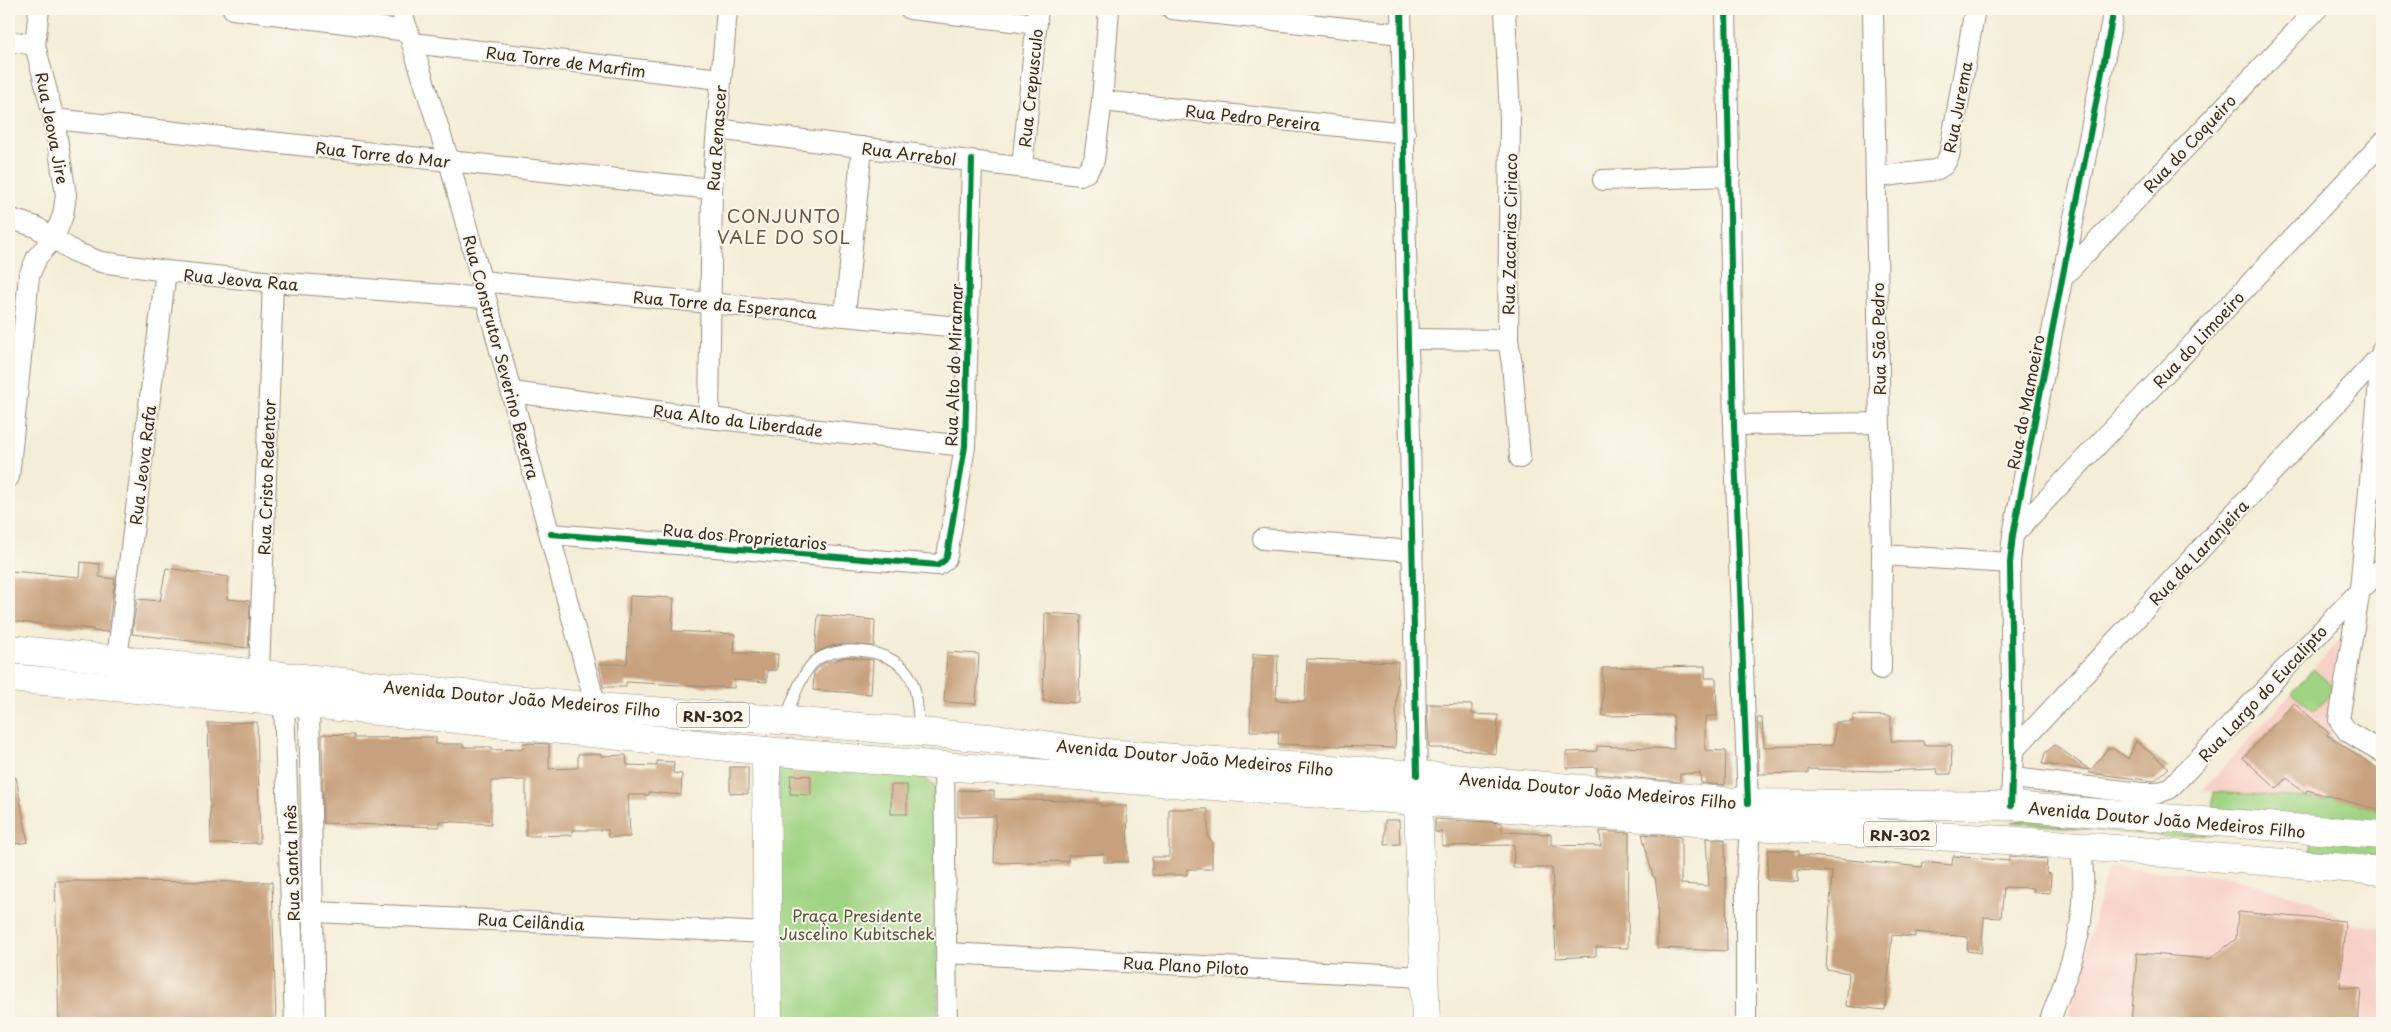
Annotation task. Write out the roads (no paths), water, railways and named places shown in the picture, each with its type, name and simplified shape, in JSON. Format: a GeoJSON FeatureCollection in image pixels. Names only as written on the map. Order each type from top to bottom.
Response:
{"type":"FeatureCollection","features":[{"type":"Feature","properties":{"kind":"main road","name":"Avenida Doutor João Medeiros Filho"},"geometry":{"type":"LineString","coordinates":[[9,649],[259,672],[596,707],[1012,740],[1092,752],[1417,788],[1749,815],[1925,836],[2174,853],[2382,871]]}},
{"type":"Feature","properties":{"kind":"main road","name":"Avenida Doutor João Medeiros Filho"},"geometry":{"type":"LineString","coordinates":[[9,678],[296,703],[766,751],[944,766],[1417,788]]}},
{"type":"Feature","properties":{"kind":"main road"},"geometry":{"type":"LineString","coordinates":[[768,1023],[766,751],[771,739],[777,734],[836,736],[880,730]]}},
{"type":"Feature","properties":{"kind":"main road"},"geometry":{"type":"LineString","coordinates":[[944,766],[950,762],[962,759],[1006,760],[1011,753],[1012,740]]}},
{"type":"Feature","properties":{"kind":"main road"},"geometry":{"type":"LineString","coordinates":[[1417,788],[1426,1023]]}},
{"type":"Feature","properties":{"kind":"main road","name":"Avenida Doutor João Medeiros Filho"},"geometry":{"type":"LineString","coordinates":[[1749,815],[2011,806],[2382,835]]}},
{"type":"Feature","properties":{"kind":"main road"},"geometry":{"type":"LineString","coordinates":[[1925,836],[1924,829],[1931,817],[2019,816],[2055,808]]}},
{"type":"Feature","properties":{"kind":"main road"},"geometry":{"type":"LineString","coordinates":[[2174,853],[2208,842],[2282,847],[2295,843],[2300,830]]}},
{"type":"Feature","properties":{"kind":"street","name":"Rua Jeova Jire"},"geometry":{"type":"LineString","coordinates":[[9,477],[29,276],[37,257],[54,238],[63,214],[66,195],[54,119],[35,45],[38,9]]}},
{"type":"Feature","properties":{"kind":"street","name":"Rua Torre de Marfim"},"geometry":{"type":"LineString","coordinates":[[233,9],[410,37],[720,80]]}},
{"type":"Feature","properties":{"kind":"street","name":"Rua Construtor Severino Bezerra"},"geometry":{"type":"LineString","coordinates":[[401,9],[448,161],[551,534],[596,707]]}},
{"type":"Feature","properties":{"kind":"street","name":"Rua Renascer"},"geometry":{"type":"LineString","coordinates":[[709,418],[709,303],[712,189],[726,9]]}},
{"type":"Feature","properties":{"kind":"street"},"geometry":{"type":"LineString","coordinates":[[910,9],[1037,17]]}},
{"type":"Feature","properties":{"kind":"street"},"geometry":{"type":"LineString","coordinates":[[1102,101],[1109,9]]}},
{"type":"Feature","properties":{"kind":"street"},"geometry":{"type":"LineString","coordinates":[[1172,9],[1401,34]]}},
{"type":"Feature","properties":{"kind":"street"},"geometry":{"type":"LineString","coordinates":[[1401,9],[1417,788]]}},
{"type":"Feature","properties":{"kind":"street","name":"Rua Zacarias Ciriaco"},"geometry":{"type":"LineString","coordinates":[[1505,9],[1510,120],[1508,340],[1512,364],[1520,458]]}},
{"type":"Feature","properties":{"kind":"street"},"geometry":{"type":"LineString","coordinates":[[1726,9],[1734,425],[1749,815],[1746,886],[1746,1023]]}},
{"type":"Feature","properties":{"kind":"street","name":"Rua São Pedro"},"geometry":{"type":"LineString","coordinates":[[1873,9],[1882,555],[1881,668]]}},
{"type":"Feature","properties":{"kind":"street","name":"Rua Jurema"},"geometry":{"type":"LineString","coordinates":[[1876,177],[1936,170],[1944,165],[1949,156],[1975,9]]}},
{"type":"Feature","properties":{"kind":"street","name":"Rua do Coqueiro"},"geometry":{"type":"LineString","coordinates":[[2062,278],[2317,9]]}},
{"type":"Feature","properties":{"kind":"street","name":"Rua do Mamoeiro"},"geometry":{"type":"LineString","coordinates":[[2011,806],[2014,751],[2010,563],[2062,278],[2115,11]]}},
{"type":"Feature","properties":{"kind":"street","name":"Rua Crepusculo"},"geometry":{"type":"LineString","coordinates":[[1022,167],[1037,17]]}},
{"type":"Feature","properties":{"kind":"street"},"geometry":{"type":"LineString","coordinates":[[9,41],[35,45]]}},
{"type":"Feature","properties":{"kind":"street","name":"Rua Pedro Pereira"},"geometry":{"type":"LineString","coordinates":[[1102,101],[1405,133]]}},
{"type":"Feature","properties":{"kind":"street","name":"Rua Arrebol"},"geometry":{"type":"LineString","coordinates":[[717,129],[1080,175],[1087,172],[1094,160],[1102,101]]}},
{"type":"Feature","properties":{"kind":"street","name":"Rua Torre do Mar"},"geometry":{"type":"LineString","coordinates":[[54,119],[712,189]]}},
{"type":"Feature","properties":{"kind":"street","name":"Rua do Limoeiro"},"geometry":{"type":"LineString","coordinates":[[2014,535],[2382,143]]}},
{"type":"Feature","properties":{"kind":"street"},"geometry":{"type":"LineString","coordinates":[[844,315],[862,147]]}},
{"type":"Feature","properties":{"kind":"street","name":"Rua Alto do Miramar"},"geometry":{"type":"LineString","coordinates":[[938,565],[945,560],[946,556],[965,446],[972,160]]}},
{"type":"Feature","properties":{"kind":"street"},"geometry":{"type":"LineString","coordinates":[[1602,180],[1730,176]]}},
{"type":"Feature","properties":{"kind":"street","name":"Rua Jeova Raa"},"geometry":{"type":"LineString","coordinates":[[9,218],[36,227],[75,252],[101,262],[166,272],[273,282],[483,289]]}},
{"type":"Feature","properties":{"kind":"street","name":"Rua Jeova Rafa"},"geometry":{"type":"LineString","coordinates":[[118,659],[166,272]]}},
{"type":"Feature","properties":{"kind":"street","name":"Rua Cristo Redentor"},"geometry":{"type":"LineString","coordinates":[[259,672],[273,282]]}},
{"type":"Feature","properties":{"kind":"street","name":"Rua Torre da Esperanca"},"geometry":{"type":"LineString","coordinates":[[483,289],[709,303],[969,328]]}},
{"type":"Feature","properties":{"kind":"street"},"geometry":{"type":"LineString","coordinates":[[1408,339],[1508,340]]}},
{"type":"Feature","properties":{"kind":"street"},"geometry":{"type":"LineString","coordinates":[[2374,581],[2382,352]]}},
{"type":"Feature","properties":{"kind":"street","name":"Rua da Laranjeira"},"geometry":{"type":"LineString","coordinates":[[2014,751],[2382,352]]}},
{"type":"Feature","properties":{"kind":"street","name":"Rua Alto da Liberdade"},"geometry":{"type":"LineString","coordinates":[[512,392],[709,418],[965,446]]}},
{"type":"Feature","properties":{"kind":"street"},"geometry":{"type":"LineString","coordinates":[[1734,425],[1879,423]]}},
{"type":"Feature","properties":{"kind":"street","name":"Rua dos Proprietarios"},"geometry":{"type":"LineString","coordinates":[[551,534],[938,565]]}},
{"type":"Feature","properties":{"kind":"street"},"geometry":{"type":"LineString","coordinates":[[1264,539],[1412,551]]}},
{"type":"Feature","properties":{"kind":"street"},"geometry":{"type":"LineString","coordinates":[[1882,555],[2010,563]]}},
{"type":"Feature","properties":{"kind":"street","name":"Rua Largo do Eucalipto"},"geometry":{"type":"LineString","coordinates":[[2374,581],[2338,720],[2348,732],[2382,752]]}},
{"type":"Feature","properties":{"kind":"street","name":"Rua Largo do Eucalipto"},"geometry":{"type":"LineString","coordinates":[[2013,778],[2142,793],[2157,793],[2169,789],[2374,581]]}},
{"type":"Feature","properties":{"kind":"street","name":"Rua Santa Inês"},"geometry":{"type":"LineString","coordinates":[[296,703],[303,910],[315,1023]]}},
{"type":"Feature","properties":{"kind":"street"},"geometry":{"type":"LineString","coordinates":[[944,766],[947,1023]]}},
{"type":"Feature","properties":{"kind":"street"},"geometry":{"type":"LineString","coordinates":[[2048,1023],[2072,957],[2083,910],[2081,847]]}},
{"type":"Feature","properties":{"kind":"street","name":"Rua Santa Inês"},"geometry":{"type":"LineString","coordinates":[[295,1023],[303,910]]}},
{"type":"Feature","properties":{"kind":"street","name":"Rua Ceilândia"},"geometry":{"type":"LineString","coordinates":[[303,910],[768,933]]}},
{"type":"Feature","properties":{"kind":"street","name":"Rua Plano Piloto"},"geometry":{"type":"LineString","coordinates":[[947,952],[1424,977]]}},
{"type":"Feature","properties":{"kind":"lane"},"geometry":{"type":"LineString","coordinates":[[784,721],[804,675],[813,663],[827,654],[841,650],[877,654],[894,660],[906,671],[914,685],[920,733]]}},
{"type":"Feature","properties":{"kind":"district","name":"CONJUNTO VALE DO SOL"},"geometry":{"type":"Point","coordinates":[784,225]}},
{"type":"Feature","properties":{"kind":"park label","name":"Praça Presidente Juscelino Kubitschek"},"geometry":{"type":"Point","coordinates":[857,924]}}]}
